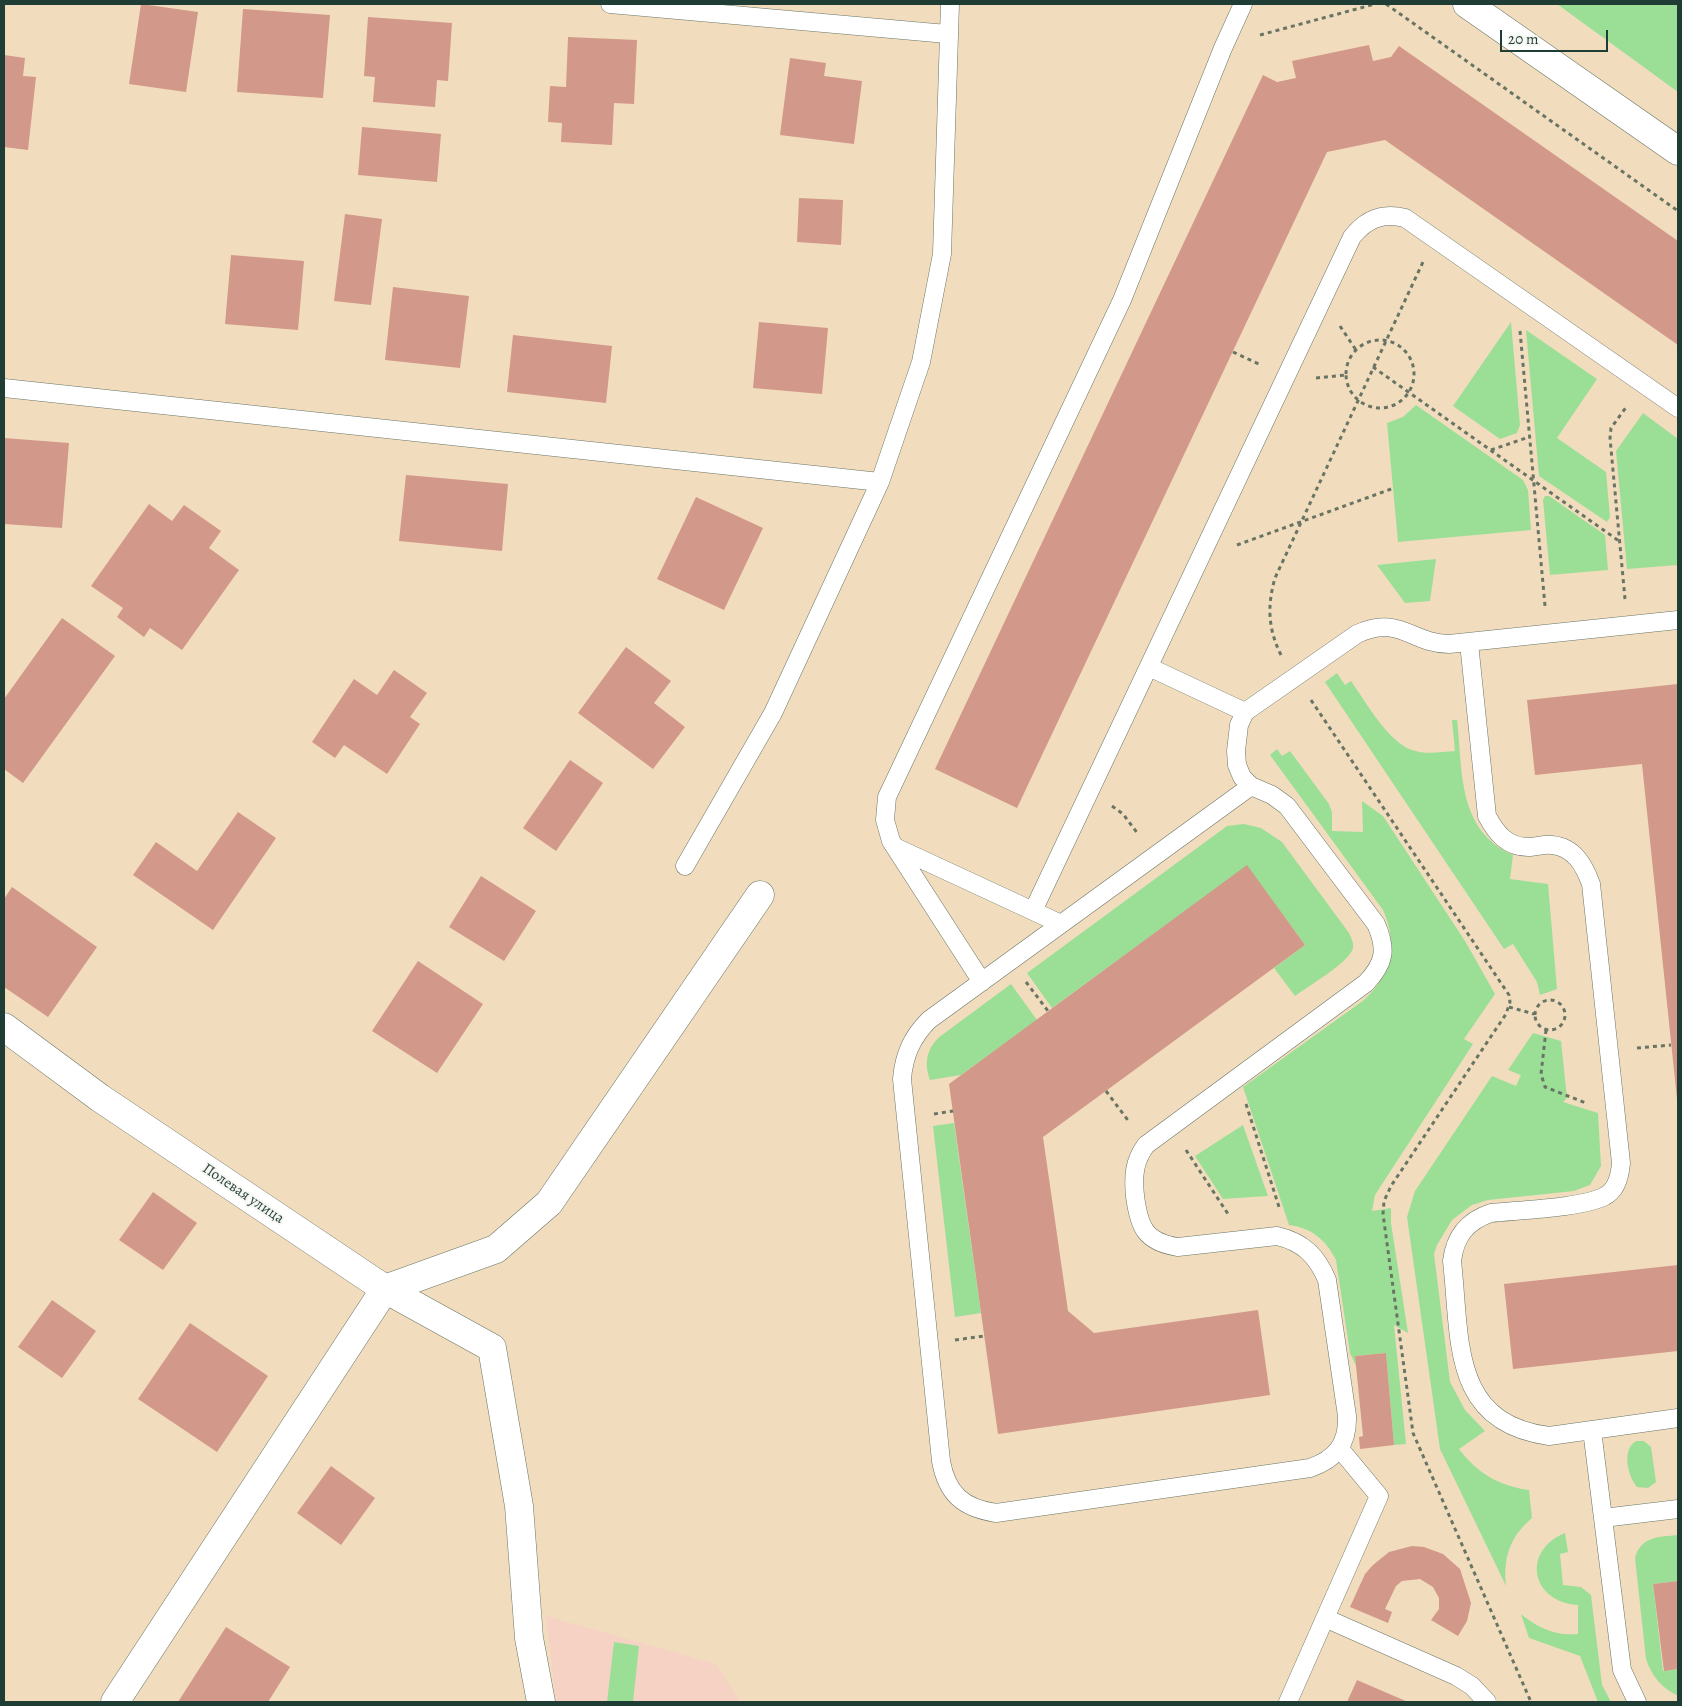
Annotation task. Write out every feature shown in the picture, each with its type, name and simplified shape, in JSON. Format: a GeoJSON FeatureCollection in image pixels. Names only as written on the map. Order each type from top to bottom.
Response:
{"type":"FeatureCollection","features":[{"type":"Feature","properties":{"kind":"street"},"geometry":{"type":"LineString","coordinates":[[1467,4],[1678,151]]}},
{"type":"Feature","properties":{"kind":"street"},"geometry":{"type":"LineString","coordinates":[[115,1702],[385,1289],[496,1249],[549,1203],[760,895]]}},
{"type":"Feature","properties":{"kind":"street","name":"Полевая улица"},"geometry":{"type":"LineString","coordinates":[[4,1027],[100,1098],[385,1289],[492,1348],[519,1506],[529,1638],[541,1702]]}},
{"type":"Feature","properties":{"kind":"lane"},"geometry":{"type":"LineString","coordinates":[[610,4],[947,34]]}},
{"type":"Feature","properties":{"kind":"lane"},"geometry":{"type":"LineString","coordinates":[[685,866],[773,713],[880,482],[921,362],[942,254],[947,34],[950,4]]}},
{"type":"Feature","properties":{"kind":"lane"},"geometry":{"type":"LineString","coordinates":[[982,982],[895,847],[888,833],[885,820],[887,797],[1122,300],[1223,48],[1243,4]]}},
{"type":"Feature","properties":{"kind":"lane"},"geometry":{"type":"LineString","coordinates":[[1033,911],[1352,237],[1359,228],[1377,217],[1395,216],[1405,218],[1678,408]]}},
{"type":"Feature","properties":{"kind":"lane"},"geometry":{"type":"LineString","coordinates":[[4,388],[880,482]]}},
{"type":"Feature","properties":{"kind":"lane"},"geometry":{"type":"LineString","coordinates":[[1251,786],[982,982],[920,1030],[907,1051],[903,1072],[941,1461],[949,1487],[969,1506],[980,1510],[996,1512],[1310,1468],[1323,1464],[1340,1449],[1345,1439],[1347,1416],[1327,1280],[1321,1265],[1311,1253],[1289,1239],[1277,1236],[1178,1247],[1158,1242],[1143,1228],[1138,1220],[1133,1179],[1134,1167],[1146,1145],[1366,983],[1376,972],[1384,950],[1383,939],[1376,924],[1287,806],[1272,795],[1251,786],[1242,777],[1237,765],[1236,751],[1239,725],[1245,712],[1356,634],[1375,626],[1395,628],[1439,644],[1678,620]]}},
{"type":"Feature","properties":{"kind":"lane"},"geometry":{"type":"LineString","coordinates":[[1469,642],[1487,816],[1494,830],[1504,840],[1515,845],[1528,847],[1552,844],[1567,850],[1577,857],[1585,868],[1591,884],[1621,1163],[1620,1175],[1615,1186],[1606,1196],[1588,1202],[1491,1213],[1476,1218],[1459,1236],[1454,1248],[1452,1261],[1463,1359],[1470,1385],[1482,1404],[1496,1418],[1528,1433],[1549,1436],[1678,1418]]}},
{"type":"Feature","properties":{"kind":"lane"},"geometry":{"type":"LineString","coordinates":[[1148,667],[1245,712]]}},
{"type":"Feature","properties":{"kind":"lane"},"geometry":{"type":"LineString","coordinates":[[895,847],[1062,924]]}},
{"type":"Feature","properties":{"kind":"lane"},"geometry":{"type":"LineString","coordinates":[[1592,1430],[1592,1494],[1603,1518],[1622,1670],[1628,1689],[1637,1702]]}},
{"type":"Feature","properties":{"kind":"lane"},"geometry":{"type":"LineString","coordinates":[[1288,1702],[1379,1496],[1340,1449]]}},
{"type":"Feature","properties":{"kind":"lane"},"geometry":{"type":"LineString","coordinates":[[1603,1518],[1678,1508]]}},
{"type":"Feature","properties":{"kind":"lane"},"geometry":{"type":"LineString","coordinates":[[1326,1618],[1456,1676],[1472,1686],[1487,1702]]}},
{"type":"Feature","properties":{"kind":"path"},"geometry":{"type":"LineString","coordinates":[[1256,36],[1375,4]]}},
{"type":"Feature","properties":{"kind":"path"},"geometry":{"type":"LineString","coordinates":[[1386,4],[1678,211]]}},
{"type":"Feature","properties":{"kind":"path"},"geometry":{"type":"LineString","coordinates":[[1517,296],[1547,634]]}},
{"type":"Feature","properties":{"kind":"path"},"geometry":{"type":"LineString","coordinates":[[1375,340],[1386,341],[1396,345],[1405,351],[1411,361],[1413,382],[1408,392],[1401,401],[1391,407],[1379,408],[1358,401],[1347,385],[1346,375],[1351,355],[1365,343],[1375,340]]}},
{"type":"Feature","properties":{"kind":"path"},"geometry":{"type":"LineString","coordinates":[[1374,367],[1619,541]]}},
{"type":"Feature","properties":{"kind":"path"},"geometry":{"type":"LineString","coordinates":[[1627,625],[1610,433],[1614,423],[1643,384]]}},
{"type":"Feature","properties":{"kind":"path"},"geometry":{"type":"LineString","coordinates":[[1491,450],[1529,437]]}},
{"type":"Feature","properties":{"kind":"path"},"geometry":{"type":"LineString","coordinates":[[1200,558],[1394,488]]}},
{"type":"Feature","properties":{"kind":"path"},"geometry":{"type":"LineString","coordinates":[[1088,794],[1123,814],[1154,857]]}},
{"type":"Feature","properties":{"kind":"path"},"geometry":{"type":"LineString","coordinates":[[1547,999],[1560,1003],[1564,1008],[1564,1022],[1559,1027],[1546,1030],[1539,1027],[1534,1014],[1540,1002],[1547,999]]}},
{"type":"Feature","properties":{"kind":"path"},"geometry":{"type":"LineString","coordinates":[[1040,1000],[1048,1011]]}},
{"type":"Feature","properties":{"kind":"path"},"geometry":{"type":"LineString","coordinates":[[1509,1007],[1534,1014]]}},
{"type":"Feature","properties":{"kind":"path"},"geometry":{"type":"LineString","coordinates":[[1546,1030],[1541,1074],[1545,1087],[1615,1112]]}},
{"type":"Feature","properties":{"kind":"path"},"geometry":{"type":"LineString","coordinates":[[1662,1045],[1671,1045]]}},
{"type":"Feature","properties":{"kind":"path"},"geometry":{"type":"LineString","coordinates":[[1238,1077],[1289,1239]]}},
{"type":"Feature","properties":{"kind":"path"},"geometry":{"type":"LineString","coordinates":[[1106,1091],[1116,1104]]}},
{"type":"Feature","properties":{"kind":"path"},"geometry":{"type":"LineString","coordinates":[[1170,1127],[1245,1239]]}},
{"type":"Feature","properties":{"kind":"shaded area"},"geometry":{"type":"Polygon","coordinates":[[[546,1616],[716,1664],[741,1702],[556,1702],[546,1616]]]}},
{"type":"Feature","properties":{"kind":"green space"},"geometry":{"type":"Polygon","coordinates":[[[1557,4],[1678,4],[1678,92],[1557,4]]]}},
{"type":"Feature","properties":{"kind":"green space"},"geometry":{"type":"Polygon","coordinates":[[[1511,322],[1520,425],[1517,433],[1500,439],[1453,406],[1511,322]]]}},
{"type":"Feature","properties":{"kind":"green space"},"geometry":{"type":"Polygon","coordinates":[[[1526,330],[1597,379],[1557,438],[1606,472],[1610,517],[1607,522],[1539,476],[1526,330]]]}},
{"type":"Feature","properties":{"kind":"green space"},"geometry":{"type":"Polygon","coordinates":[[[1416,405],[1523,480],[1528,490],[1531,530],[1398,542],[1387,423],[1403,417],[1416,405]]]}},
{"type":"Feature","properties":{"kind":"green space"},"geometry":{"type":"Polygon","coordinates":[[[1643,413],[1678,439],[1678,565],[1627,569],[1616,451],[1643,413]]]}},
{"type":"Feature","properties":{"kind":"green space"},"geometry":{"type":"Polygon","coordinates":[[[1545,496],[1549,496],[1605,535],[1608,570],[1550,575],[1543,500],[1545,496]]]}},
{"type":"Feature","properties":{"kind":"green space"},"geometry":{"type":"Polygon","coordinates":[[[1436,559],[1430,601],[1405,603],[1377,565],[1436,559]]]}},
{"type":"Feature","properties":{"kind":"green space"},"geometry":{"type":"Polygon","coordinates":[[[1337,673],[1345,685],[1351,681],[1378,720],[1394,739],[1403,746],[1417,752],[1455,751],[1452,720],[1457,720],[1466,798],[1472,815],[1481,831],[1495,844],[1513,855],[1510,879],[1548,884],[1557,989],[1540,995],[1537,982],[1513,944],[1504,949],[1325,682],[1337,673]]]}},
{"type":"Feature","properties":{"kind":"green space"},"geometry":{"type":"Polygon","coordinates":[[[1277,749],[1282,756],[1290,751],[1329,804],[1332,812],[1332,831],[1363,832],[1362,801],[1383,816],[1465,941],[1495,994],[1464,1039],[1473,1044],[1375,1195],[1372,1211],[1391,1208],[1391,1223],[1408,1333],[1394,1325],[1406,1444],[1394,1445],[1386,1353],[1355,1356],[1356,1366],[1350,1353],[1336,1260],[1328,1247],[1317,1236],[1305,1229],[1289,1225],[1243,1087],[1364,1000],[1381,980],[1390,958],[1390,935],[1383,910],[1270,755],[1277,749]]]}},
{"type":"Feature","properties":{"kind":"green space"},"geometry":{"type":"Polygon","coordinates":[[[1244,824],[1261,828],[1282,842],[1349,933],[1353,942],[1353,948],[1344,960],[1295,996],[1274,968],[1305,945],[1247,866],[1052,1008],[1027,973],[1227,826],[1244,824]]]}},
{"type":"Feature","properties":{"kind":"green space"},"geometry":{"type":"Polygon","coordinates":[[[1011,984],[1037,1020],[961,1075],[930,1080],[927,1058],[938,1038],[1011,984]]]}},
{"type":"Feature","properties":{"kind":"green space"},"geometry":{"type":"Polygon","coordinates":[[[1533,1033],[1561,1041],[1567,1098],[1563,1102],[1598,1113],[1601,1166],[1590,1185],[1574,1191],[1488,1200],[1472,1205],[1452,1220],[1437,1245],[1434,1254],[1450,1382],[1465,1410],[1485,1431],[1459,1449],[1473,1465],[1498,1482],[1529,1490],[1532,1518],[1513,1540],[1507,1557],[1506,1586],[1440,1449],[1407,1217],[1415,1191],[1492,1076],[1516,1086],[1521,1075],[1508,1070],[1533,1033]]]}},
{"type":"Feature","properties":{"kind":"green space"},"geometry":{"type":"Polygon","coordinates":[[[954,1123],[981,1313],[955,1317],[933,1126],[954,1123]]]}},
{"type":"Feature","properties":{"kind":"green space"},"geometry":{"type":"Polygon","coordinates":[[[1243,1125],[1268,1196],[1223,1199],[1195,1156],[1243,1125]]]}},
{"type":"Feature","properties":{"kind":"green space"},"geometry":{"type":"Polygon","coordinates":[[[1636,1441],[1644,1441],[1651,1447],[1656,1482],[1648,1488],[1637,1487],[1629,1470],[1627,1457],[1631,1445],[1636,1441]]]}},
{"type":"Feature","properties":{"kind":"green space"},"geometry":{"type":"Polygon","coordinates":[[[1565,1533],[1568,1552],[1560,1554],[1563,1585],[1581,1587],[1591,1595],[1602,1685],[1611,1702],[1598,1702],[1580,1656],[1529,1638],[1521,1614],[1547,1630],[1562,1634],[1578,1634],[1578,1605],[1562,1602],[1550,1595],[1542,1586],[1537,1575],[1537,1563],[1542,1551],[1551,1541],[1565,1533]]]}},
{"type":"Feature","properties":{"kind":"green space"},"geometry":{"type":"Polygon","coordinates":[[[1678,1535],[1678,1581],[1653,1584],[1663,1671],[1678,1669],[1678,1696],[1658,1681],[1646,1659],[1635,1558],[1642,1545],[1646,1542],[1658,1537],[1678,1535]]]}},
{"type":"Feature","properties":{"kind":"green space"},"geometry":{"type":"Polygon","coordinates":[[[614,1642],[639,1646],[633,1702],[607,1702],[614,1642]]]}},
{"type":"Feature","properties":{"kind":"building"},"geometry":{"type":"Polygon","coordinates":[[[141,4],[198,12],[186,92],[129,84],[141,4]]]}},
{"type":"Feature","properties":{"kind":"building"},"geometry":{"type":"Polygon","coordinates":[[[243,9],[330,15],[323,98],[237,92],[243,9]]]}},
{"type":"Feature","properties":{"kind":"building"},"geometry":{"type":"Polygon","coordinates":[[[368,17],[452,23],[448,81],[437,80],[435,107],[373,102],[375,77],[364,76],[368,17]]]}},
{"type":"Feature","properties":{"kind":"building"},"geometry":{"type":"Polygon","coordinates":[[[568,37],[637,40],[634,104],[614,103],[612,145],[561,142],[562,123],[548,122],[550,86],[566,87],[568,37]]]}},
{"type":"Feature","properties":{"kind":"building"},"geometry":{"type":"Polygon","coordinates":[[[1369,45],[1373,61],[1391,57],[1399,46],[1678,241],[1678,345],[1385,140],[1327,152],[1017,808],[935,769],[1263,75],[1277,82],[1296,78],[1292,61],[1369,45]]]}},
{"type":"Feature","properties":{"kind":"building"},"geometry":{"type":"Polygon","coordinates":[[[4,55],[25,58],[23,76],[36,77],[28,150],[4,147],[4,55]]]}},
{"type":"Feature","properties":{"kind":"building"},"geometry":{"type":"Polygon","coordinates":[[[790,58],[826,63],[824,76],[862,81],[854,144],[780,135],[790,58]]]}},
{"type":"Feature","properties":{"kind":"building"},"geometry":{"type":"Polygon","coordinates":[[[362,127],[441,134],[437,182],[358,175],[362,127]]]}},
{"type":"Feature","properties":{"kind":"building"},"geometry":{"type":"Polygon","coordinates":[[[799,198],[843,200],[841,245],[797,242],[799,198]]]}},
{"type":"Feature","properties":{"kind":"building"},"geometry":{"type":"Polygon","coordinates":[[[345,214],[382,219],[371,305],[334,301],[345,214]]]}},
{"type":"Feature","properties":{"kind":"building"},"geometry":{"type":"Polygon","coordinates":[[[231,255],[304,261],[298,330],[225,324],[231,255]]]}},
{"type":"Feature","properties":{"kind":"building"},"geometry":{"type":"Polygon","coordinates":[[[393,287],[469,296],[460,368],[385,360],[393,287]]]}},
{"type":"Feature","properties":{"kind":"building"},"geometry":{"type":"Polygon","coordinates":[[[759,322],[828,328],[822,394],[753,388],[759,322]]]}},
{"type":"Feature","properties":{"kind":"building"},"geometry":{"type":"Polygon","coordinates":[[[513,335],[612,346],[606,403],[507,392],[513,335]]]}},
{"type":"Feature","properties":{"kind":"building"},"geometry":{"type":"Polygon","coordinates":[[[4,438],[69,443],[62,528],[4,524],[4,438]]]}},
{"type":"Feature","properties":{"kind":"building"},"geometry":{"type":"Polygon","coordinates":[[[406,475],[508,484],[502,551],[399,541],[406,475]]]}},
{"type":"Feature","properties":{"kind":"building"},"geometry":{"type":"Polygon","coordinates":[[[696,497],[763,528],[724,610],[657,579],[696,497]]]}},
{"type":"Feature","properties":{"kind":"building"},"geometry":{"type":"Polygon","coordinates":[[[149,504],[172,521],[184,505],[221,531],[209,548],[239,570],[182,650],[150,628],[144,637],[117,617],[123,608],[91,586],[149,504]]]}},
{"type":"Feature","properties":{"kind":"building"},"geometry":{"type":"Polygon","coordinates":[[[62,618],[115,656],[23,783],[4,769],[4,699],[62,618]]]}},
{"type":"Feature","properties":{"kind":"building"},"geometry":{"type":"Polygon","coordinates":[[[626,647],[671,681],[654,703],[685,727],[653,769],[578,713],[626,647]]]}},
{"type":"Feature","properties":{"kind":"building"},"geometry":{"type":"Polygon","coordinates":[[[394,670],[427,693],[410,717],[420,724],[387,774],[344,745],[335,758],[312,742],[354,679],[377,695],[394,670]]]}},
{"type":"Feature","properties":{"kind":"building"},"geometry":{"type":"Polygon","coordinates":[[[1678,684],[1677,1099],[1642,764],[1535,775],[1527,700],[1678,684]]]}},
{"type":"Feature","properties":{"kind":"building"},"geometry":{"type":"Polygon","coordinates":[[[570,760],[603,783],[556,851],[523,828],[570,760]]]}},
{"type":"Feature","properties":{"kind":"building"},"geometry":{"type":"Polygon","coordinates":[[[238,812],[276,838],[213,930],[133,875],[156,842],[197,871],[238,812]]]}},
{"type":"Feature","properties":{"kind":"building"},"geometry":{"type":"Polygon","coordinates":[[[1247,865],[1305,945],[1043,1137],[1068,1311],[1094,1333],[1258,1310],[1270,1395],[998,1434],[949,1084],[1247,865]]]}},
{"type":"Feature","properties":{"kind":"building"},"geometry":{"type":"Polygon","coordinates":[[[481,876],[536,911],[504,961],[449,927],[481,876]]]}},
{"type":"Feature","properties":{"kind":"building"},"geometry":{"type":"Polygon","coordinates":[[[12,887],[97,947],[48,1017],[4,987],[4,899],[12,887]]]}},
{"type":"Feature","properties":{"kind":"building"},"geometry":{"type":"Polygon","coordinates":[[[418,961],[483,1004],[437,1073],[372,1031],[418,961]]]}},
{"type":"Feature","properties":{"kind":"building"},"geometry":{"type":"Polygon","coordinates":[[[153,1192],[197,1223],[163,1270],[119,1240],[153,1192]]]}},
{"type":"Feature","properties":{"kind":"building"},"geometry":{"type":"Polygon","coordinates":[[[1678,1265],[1678,1351],[1513,1369],[1504,1284],[1678,1265]]]}},
{"type":"Feature","properties":{"kind":"building"},"geometry":{"type":"Polygon","coordinates":[[[52,1300],[96,1331],[62,1378],[18,1347],[52,1300]]]}},
{"type":"Feature","properties":{"kind":"building"},"geometry":{"type":"Polygon","coordinates":[[[190,1323],[268,1376],[217,1452],[138,1399],[190,1323]]]}},
{"type":"Feature","properties":{"kind":"building"},"geometry":{"type":"Polygon","coordinates":[[[1386,1353],[1394,1445],[1360,1449],[1359,1437],[1363,1436],[1355,1356],[1386,1353]]]}},
{"type":"Feature","properties":{"kind":"building"},"geometry":{"type":"Polygon","coordinates":[[[331,1466],[375,1498],[341,1545],[297,1513],[331,1466]]]}},
{"type":"Feature","properties":{"kind":"building"},"geometry":{"type":"Polygon","coordinates":[[[1412,1546],[1424,1547],[1443,1554],[1460,1569],[1471,1603],[1467,1621],[1458,1636],[1431,1620],[1439,1609],[1439,1598],[1433,1587],[1420,1579],[1402,1581],[1396,1586],[1385,1609],[1392,1612],[1388,1623],[1350,1607],[1365,1574],[1373,1565],[1389,1552],[1412,1546]]]}},
{"type":"Feature","properties":{"kind":"building"},"geometry":{"type":"Polygon","coordinates":[[[1678,1581],[1678,1669],[1664,1671],[1653,1584],[1678,1581]]]}},
{"type":"Feature","properties":{"kind":"building"},"geometry":{"type":"Polygon","coordinates":[[[226,1627],[290,1667],[268,1702],[178,1702],[226,1627]]]}},
{"type":"Feature","properties":{"kind":"building"},"geometry":{"type":"Polygon","coordinates":[[[1357,1680],[1408,1702],[1347,1702],[1357,1680]]]}}]}
